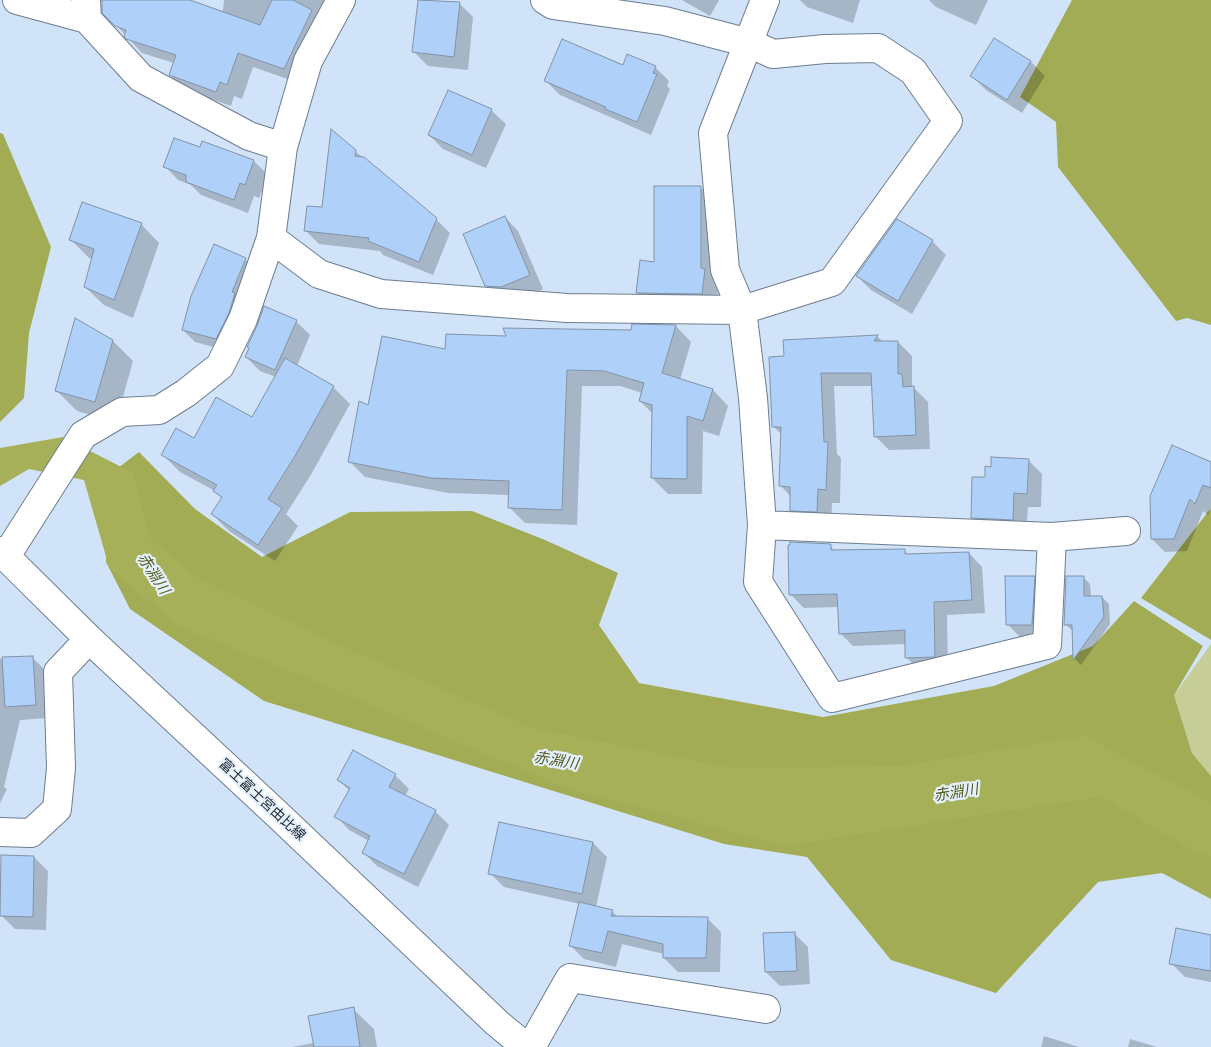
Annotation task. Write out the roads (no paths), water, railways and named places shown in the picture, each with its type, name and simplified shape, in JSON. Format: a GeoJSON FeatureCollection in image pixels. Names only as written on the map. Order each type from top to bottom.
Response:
{"type":"FeatureCollection","features":[{"type":"Feature","properties":{"kind":"street"},"geometry":{"type":"LineString","coordinates":[[17,0],[86,9],[141,78],[249,136],[283,147]]}},
{"type":"Feature","properties":{"kind":"street"},"geometry":{"type":"LineString","coordinates":[[3,553],[66,462],[82,435],[122,412],[159,410],[220,366],[243,319],[272,238],[283,147],[308,61],[341,0]]}},
{"type":"Feature","properties":{"kind":"street"},"geometry":{"type":"LineString","coordinates":[[272,238],[319,274],[380,294],[567,308],[742,310],[832,282],[948,121],[913,71],[878,48],[825,49],[774,54],[749,43],[665,21],[553,5],[545,0]]}},
{"type":"Feature","properties":{"kind":"street"},"geometry":{"type":"LineString","coordinates":[[765,0],[713,133],[725,270],[742,310],[753,398],[762,525],[758,582],[832,698],[1047,645],[1052,537]]}},
{"type":"Feature","properties":{"kind":"street"},"geometry":{"type":"LineString","coordinates":[[762,525],[1052,537],[1126,531]]}},
{"type":"Feature","properties":{"kind":"street","name":"富士富士宮由比線"},"geometry":{"type":"LineString","coordinates":[[3,553],[89,639],[497,1023],[526,1047]]}},
{"type":"Feature","properties":{"kind":"street"},"geometry":{"type":"LineString","coordinates":[[0,832],[31,834],[57,809],[61,768],[58,672],[89,639]]}},
{"type":"Feature","properties":{"kind":"street"},"geometry":{"type":"LineString","coordinates":[[531,1047],[570,978],[766,1009]]}},
{"type":"Feature","properties":{"kind":"water","name":"赤淵川"},"geometry":{"type":"Polygon","coordinates":[[[63,437],[133,473],[151,540],[196,577],[339,645],[530,727],[730,768],[899,766],[1085,736],[1211,803],[1211,856],[1198,854],[1102,797],[787,846],[566,788],[285,669],[178,626],[109,567],[84,480],[29,469],[0,486],[0,448],[63,437]]]}}]}
